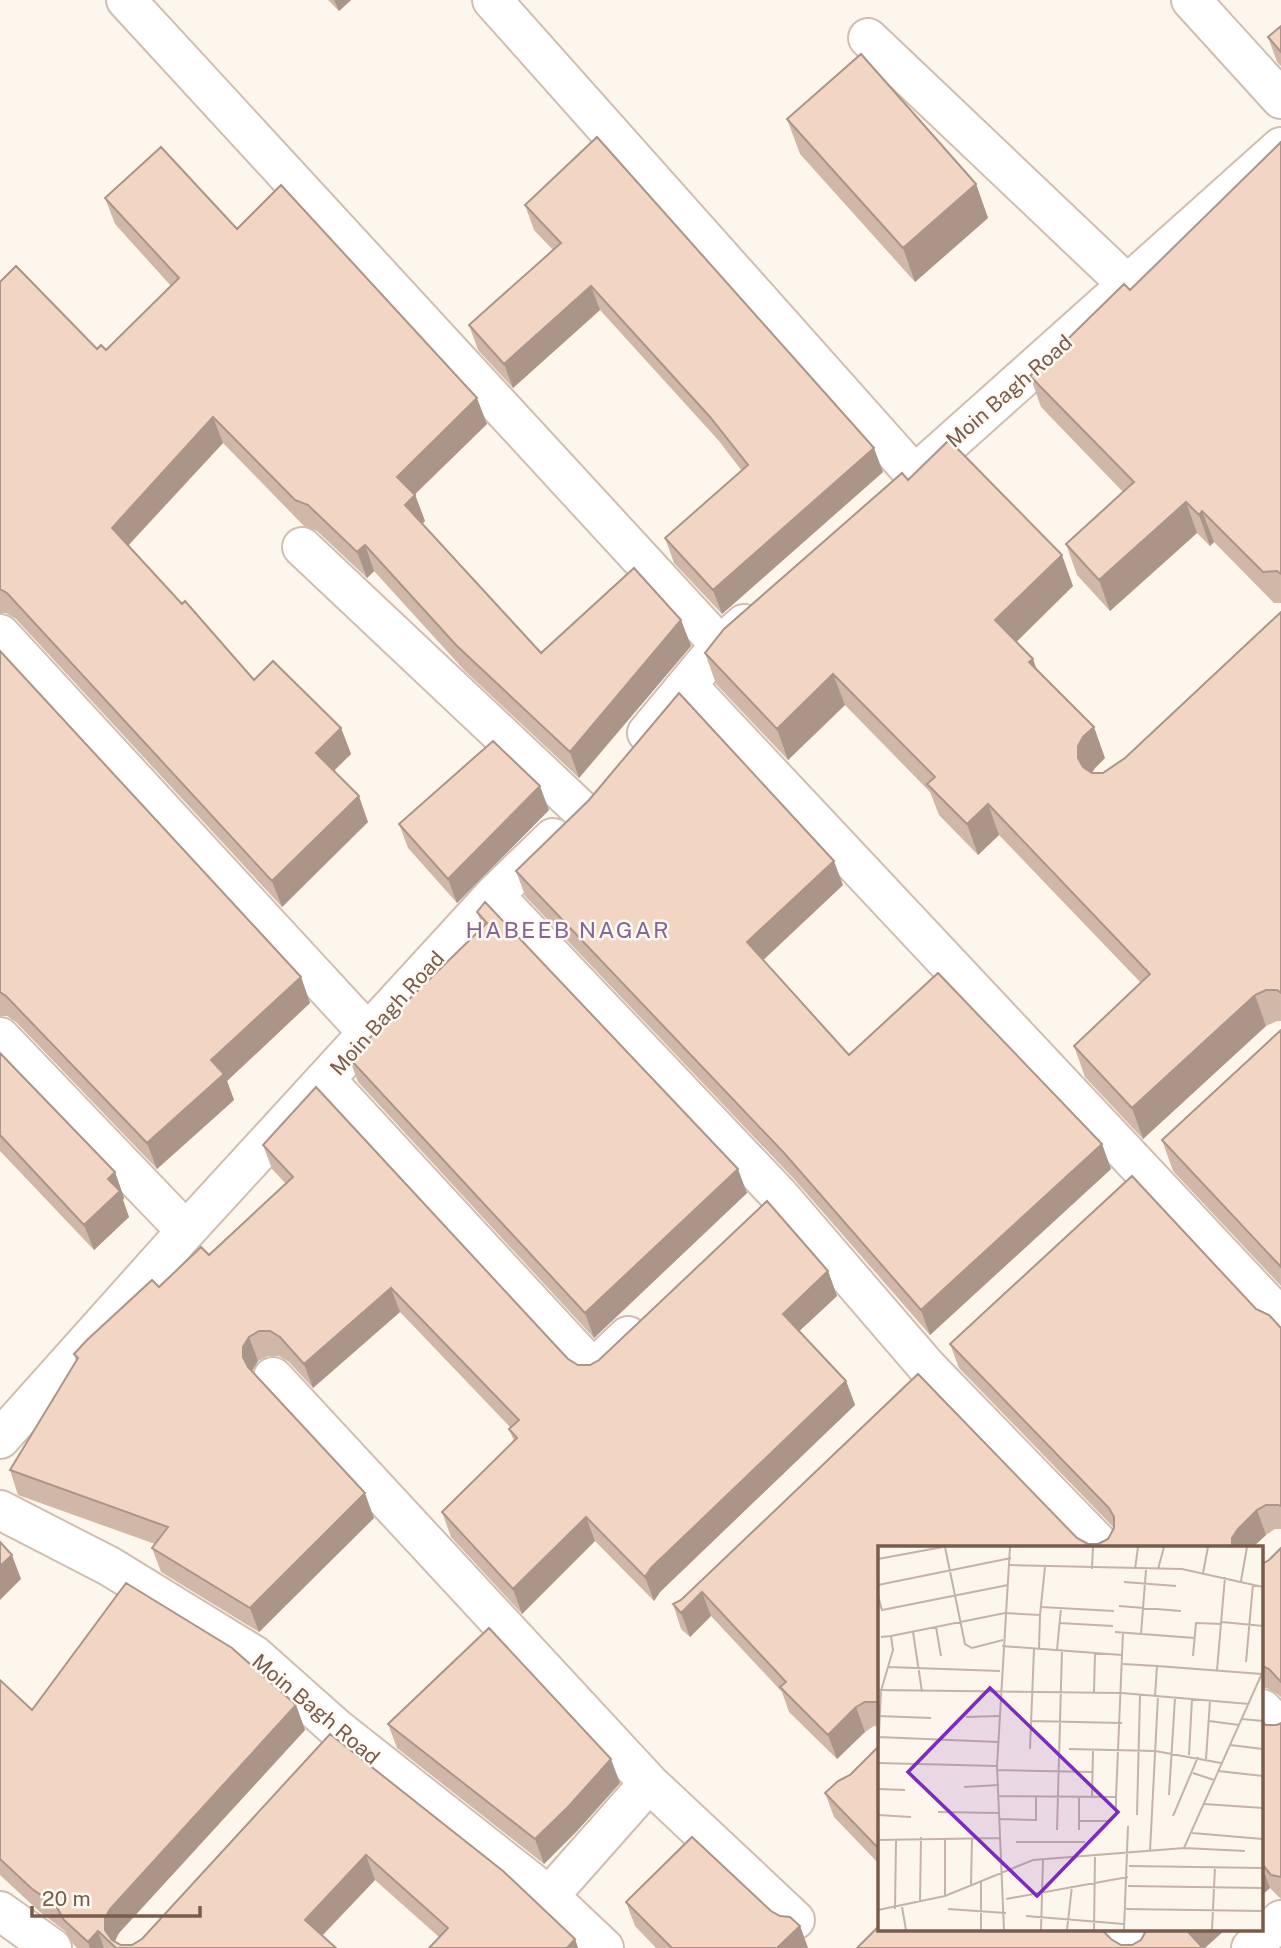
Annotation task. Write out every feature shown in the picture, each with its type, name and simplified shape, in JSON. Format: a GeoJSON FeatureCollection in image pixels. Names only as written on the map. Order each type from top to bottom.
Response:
{"type":"FeatureCollection","features":[{"type":"Feature","properties":{"kind":"street"},"geometry":{"type":"LineString","coordinates":[[126,0],[720,645]]}},
{"type":"Feature","properties":{"kind":"street"},"geometry":{"type":"LineString","coordinates":[[492,0],[915,475]]}},
{"type":"Feature","properties":{"kind":"street"},"geometry":{"type":"LineString","coordinates":[[1191,0],[1281,99]]}},
{"type":"Feature","properties":{"kind":"street"},"geometry":{"type":"LineString","coordinates":[[868,38],[1129,286]]}},
{"type":"Feature","properties":{"kind":"street","name":"Moin Bagh Road"},"geometry":{"type":"LineString","coordinates":[[884,502],[1129,286],[1281,147]]}},
{"type":"Feature","properties":{"kind":"street"},"geometry":{"type":"LineString","coordinates":[[302,547],[581,810]]}},
{"type":"Feature","properties":{"kind":"street","name":"Moin Bagh Road"},"geometry":{"type":"LineString","coordinates":[[0,1439],[186,1231],[494,895],[581,810],[720,645],[771,601]]}},
{"type":"Feature","properties":{"kind":"street"},"geometry":{"type":"LineString","coordinates":[[0,634],[368,1033]]}},
{"type":"Feature","properties":{"kind":"street"},"geometry":{"type":"LineString","coordinates":[[688,685],[1152,1159],[1281,1318]]}},
{"type":"Feature","properties":{"kind":"street"},"geometry":{"type":"LineString","coordinates":[[494,895],[778,1194],[927,1367],[1093,1544]]}},
{"type":"Feature","properties":{"kind":"street"},"geometry":{"type":"LineString","coordinates":[[0,1037],[186,1231]]}},
{"type":"Feature","properties":{"kind":"street"},"geometry":{"type":"LineString","coordinates":[[326,1080],[593,1369],[652,1314]]}},
{"type":"Feature","properties":{"kind":"street"},"geometry":{"type":"LineString","coordinates":[[1111,1196],[1152,1159]]}},
{"type":"Feature","properties":{"kind":"street"},"geometry":{"type":"LineString","coordinates":[[749,1222],[778,1194]]}},
{"type":"Feature","properties":{"kind":"street"},"geometry":{"type":"LineString","coordinates":[[273,1377],[649,1783],[795,1920]]}},
{"type":"Feature","properties":{"kind":"street","name":"Moin Bagh Road"},"geometry":{"type":"LineString","coordinates":[[0,1510],[110,1566],[254,1655],[336,1728],[549,1896],[604,1948]]}},
{"type":"Feature","properties":{"kind":"street"},"geometry":{"type":"LineString","coordinates":[[1264,1711],[1281,1728]]}},
{"type":"Feature","properties":{"kind":"street"},"geometry":{"type":"LineString","coordinates":[[309,1758],[336,1728]]}},
{"type":"Feature","properties":{"kind":"street"},"geometry":{"type":"LineString","coordinates":[[549,1896],[649,1783]]}},
{"type":"Feature","properties":{"kind":"street"},"geometry":{"type":"LineString","coordinates":[[0,1911],[52,1948]]}},
{"type":"Feature","properties":{"kind":"street"},"geometry":{"type":"LineString","coordinates":[[1251,1948],[1281,1920]]}},
{"type":"Feature","properties":{"kind":"street"},"geometry":{"type":"LineString","coordinates":[[1118,1930],[1135,1948]]}},
{"type":"Feature","properties":{"kind":"building"},"geometry":{"type":"Polygon","coordinates":[[[1281,26],[1281,52],[1268,37],[1281,26]]]}},
{"type":"Feature","properties":{"kind":"building"},"geometry":{"type":"Polygon","coordinates":[[[861,54],[976,184],[903,248],[787,119],[861,54]]]}},
{"type":"Feature","properties":{"kind":"building"},"geometry":{"type":"Polygon","coordinates":[[[597,137],[874,448],[713,590],[665,538],[748,465],[710,417],[591,286],[504,364],[469,325],[561,243],[525,205],[597,137]]]}},
{"type":"Feature","properties":{"kind":"building"},"geometry":{"type":"Polygon","coordinates":[[[1281,142],[1281,574],[1277,571],[1263,572],[1202,511],[1199,515],[1186,502],[1099,580],[1066,544],[1134,482],[1030,376],[1124,284],[1130,290],[1281,142]]]}},
{"type":"Feature","properties":{"kind":"building"},"geometry":{"type":"Polygon","coordinates":[[[161,147],[237,229],[281,185],[477,398],[397,477],[415,495],[405,505],[541,653],[634,568],[681,620],[570,752],[456,645],[365,545],[357,552],[308,505],[295,500],[213,417],[112,528],[182,604],[185,601],[254,680],[273,661],[341,728],[316,753],[359,796],[272,881],[7,593],[0,589],[0,282],[16,266],[97,349],[101,345],[106,350],[179,278],[105,198],[161,147]]]}},
{"type":"Feature","properties":{"kind":"building"},"geometry":{"type":"Polygon","coordinates":[[[949,440],[1062,555],[995,620],[1033,659],[1029,662],[1094,727],[1078,746],[1078,758],[1083,767],[1092,773],[1103,773],[1125,758],[1281,612],[1281,993],[1277,990],[1266,990],[1255,995],[1132,1108],[1074,1046],[1150,974],[988,804],[967,824],[927,784],[935,777],[833,674],[777,729],[705,653],[724,629],[902,473],[908,480],[949,440]]]}},
{"type":"Feature","properties":{"kind":"building"},"geometry":{"type":"Polygon","coordinates":[[[0,651],[301,977],[211,1060],[224,1074],[147,1143],[0,992],[0,651]]]}},
{"type":"Feature","properties":{"kind":"building"},"geometry":{"type":"Polygon","coordinates":[[[679,693],[834,861],[747,942],[849,1055],[938,973],[1102,1144],[921,1310],[785,1154],[516,871],[589,800],[679,693]]]}},
{"type":"Feature","properties":{"kind":"building"},"geometry":{"type":"Polygon","coordinates":[[[493,741],[540,786],[448,879],[399,824],[493,741]]]}},
{"type":"Feature","properties":{"kind":"building"},"geometry":{"type":"Polygon","coordinates":[[[485,902],[738,1169],[585,1313],[349,1058],[487,923],[477,912],[485,902]]]}},
{"type":"Feature","properties":{"kind":"building"},"geometry":{"type":"Polygon","coordinates":[[[1281,1030],[1281,1267],[1162,1140],[1281,1030]]]}},
{"type":"Feature","properties":{"kind":"building"},"geometry":{"type":"Polygon","coordinates":[[[0,1053],[115,1172],[108,1179],[120,1191],[84,1225],[0,1135],[0,1053]]]}},
{"type":"Feature","properties":{"kind":"building"},"geometry":{"type":"Polygon","coordinates":[[[316,1087],[568,1359],[578,1365],[590,1365],[599,1360],[767,1201],[828,1271],[783,1314],[846,1381],[651,1568],[645,1577],[586,1517],[513,1589],[442,1512],[517,1438],[509,1429],[519,1420],[391,1288],[304,1364],[280,1337],[270,1331],[259,1331],[249,1337],[243,1347],[243,1357],[248,1367],[365,1493],[250,1608],[152,1548],[168,1527],[10,1470],[78,1358],[74,1354],[87,1340],[152,1280],[159,1287],[201,1247],[209,1255],[293,1177],[263,1145],[316,1087]]]}},
{"type":"Feature","properties":{"kind":"building"},"geometry":{"type":"Polygon","coordinates":[[[1132,1176],[1256,1309],[1269,1315],[1281,1328],[1281,1506],[1266,1505],[1257,1510],[1238,1529],[1232,1538],[1232,1546],[878,1546],[878,1703],[865,1702],[856,1707],[828,1735],[780,1687],[786,1682],[702,1592],[681,1613],[673,1604],[681,1600],[918,1374],[1077,1538],[1088,1544],[1098,1544],[1108,1539],[1114,1528],[1114,1517],[1109,1508],[950,1344],[1132,1176]]]}},
{"type":"Feature","properties":{"kind":"building"},"geometry":{"type":"Polygon","coordinates":[[[0,1542],[12,1555],[0,1566],[0,1542]]]}},
{"type":"Feature","properties":{"kind":"building"},"geometry":{"type":"Polygon","coordinates":[[[1281,1548],[1281,1682],[1264,1667],[1264,1563],[1281,1548]]]}},
{"type":"Feature","properties":{"kind":"building"},"geometry":{"type":"Polygon","coordinates":[[[126,1583],[232,1648],[296,1705],[110,1909],[105,1918],[105,1930],[112,1940],[121,1945],[132,1945],[142,1939],[330,1734],[503,1871],[575,1939],[567,1948],[429,1948],[448,1928],[366,1855],[305,1920],[336,1948],[116,1948],[98,1931],[88,1942],[64,1920],[56,1906],[31,1888],[0,1859],[0,1680],[32,1710],[126,1583]]]}},
{"type":"Feature","properties":{"kind":"building"},"geometry":{"type":"Polygon","coordinates":[[[489,1628],[611,1759],[535,1839],[388,1724],[489,1628]]]}},
{"type":"Feature","properties":{"kind":"building"},"geometry":{"type":"Polygon","coordinates":[[[1281,1723],[1281,1877],[1271,1875],[1264,1866],[1264,1724],[1281,1723]]]}},
{"type":"Feature","properties":{"kind":"building"},"geometry":{"type":"Polygon","coordinates":[[[878,1747],[878,1848],[825,1793],[838,1781],[850,1775],[878,1747]]]}},
{"type":"Feature","properties":{"kind":"building"},"geometry":{"type":"Polygon","coordinates":[[[692,1837],[771,1911],[790,1917],[800,1926],[777,1948],[672,1948],[626,1902],[692,1837]]]}},
{"type":"Feature","properties":{"kind":"building"},"geometry":{"type":"Polygon","coordinates":[[[878,1927],[878,1930],[1102,1930],[1121,1945],[1132,1945],[1141,1940],[1146,1930],[1190,1930],[1188,1932],[1203,1948],[857,1948],[878,1927]]]}},
{"type":"Feature","properties":{"kind":"district","name":"HABEEB NAGAR"},"geometry":{"type":"Point","coordinates":[568,929]}}]}
